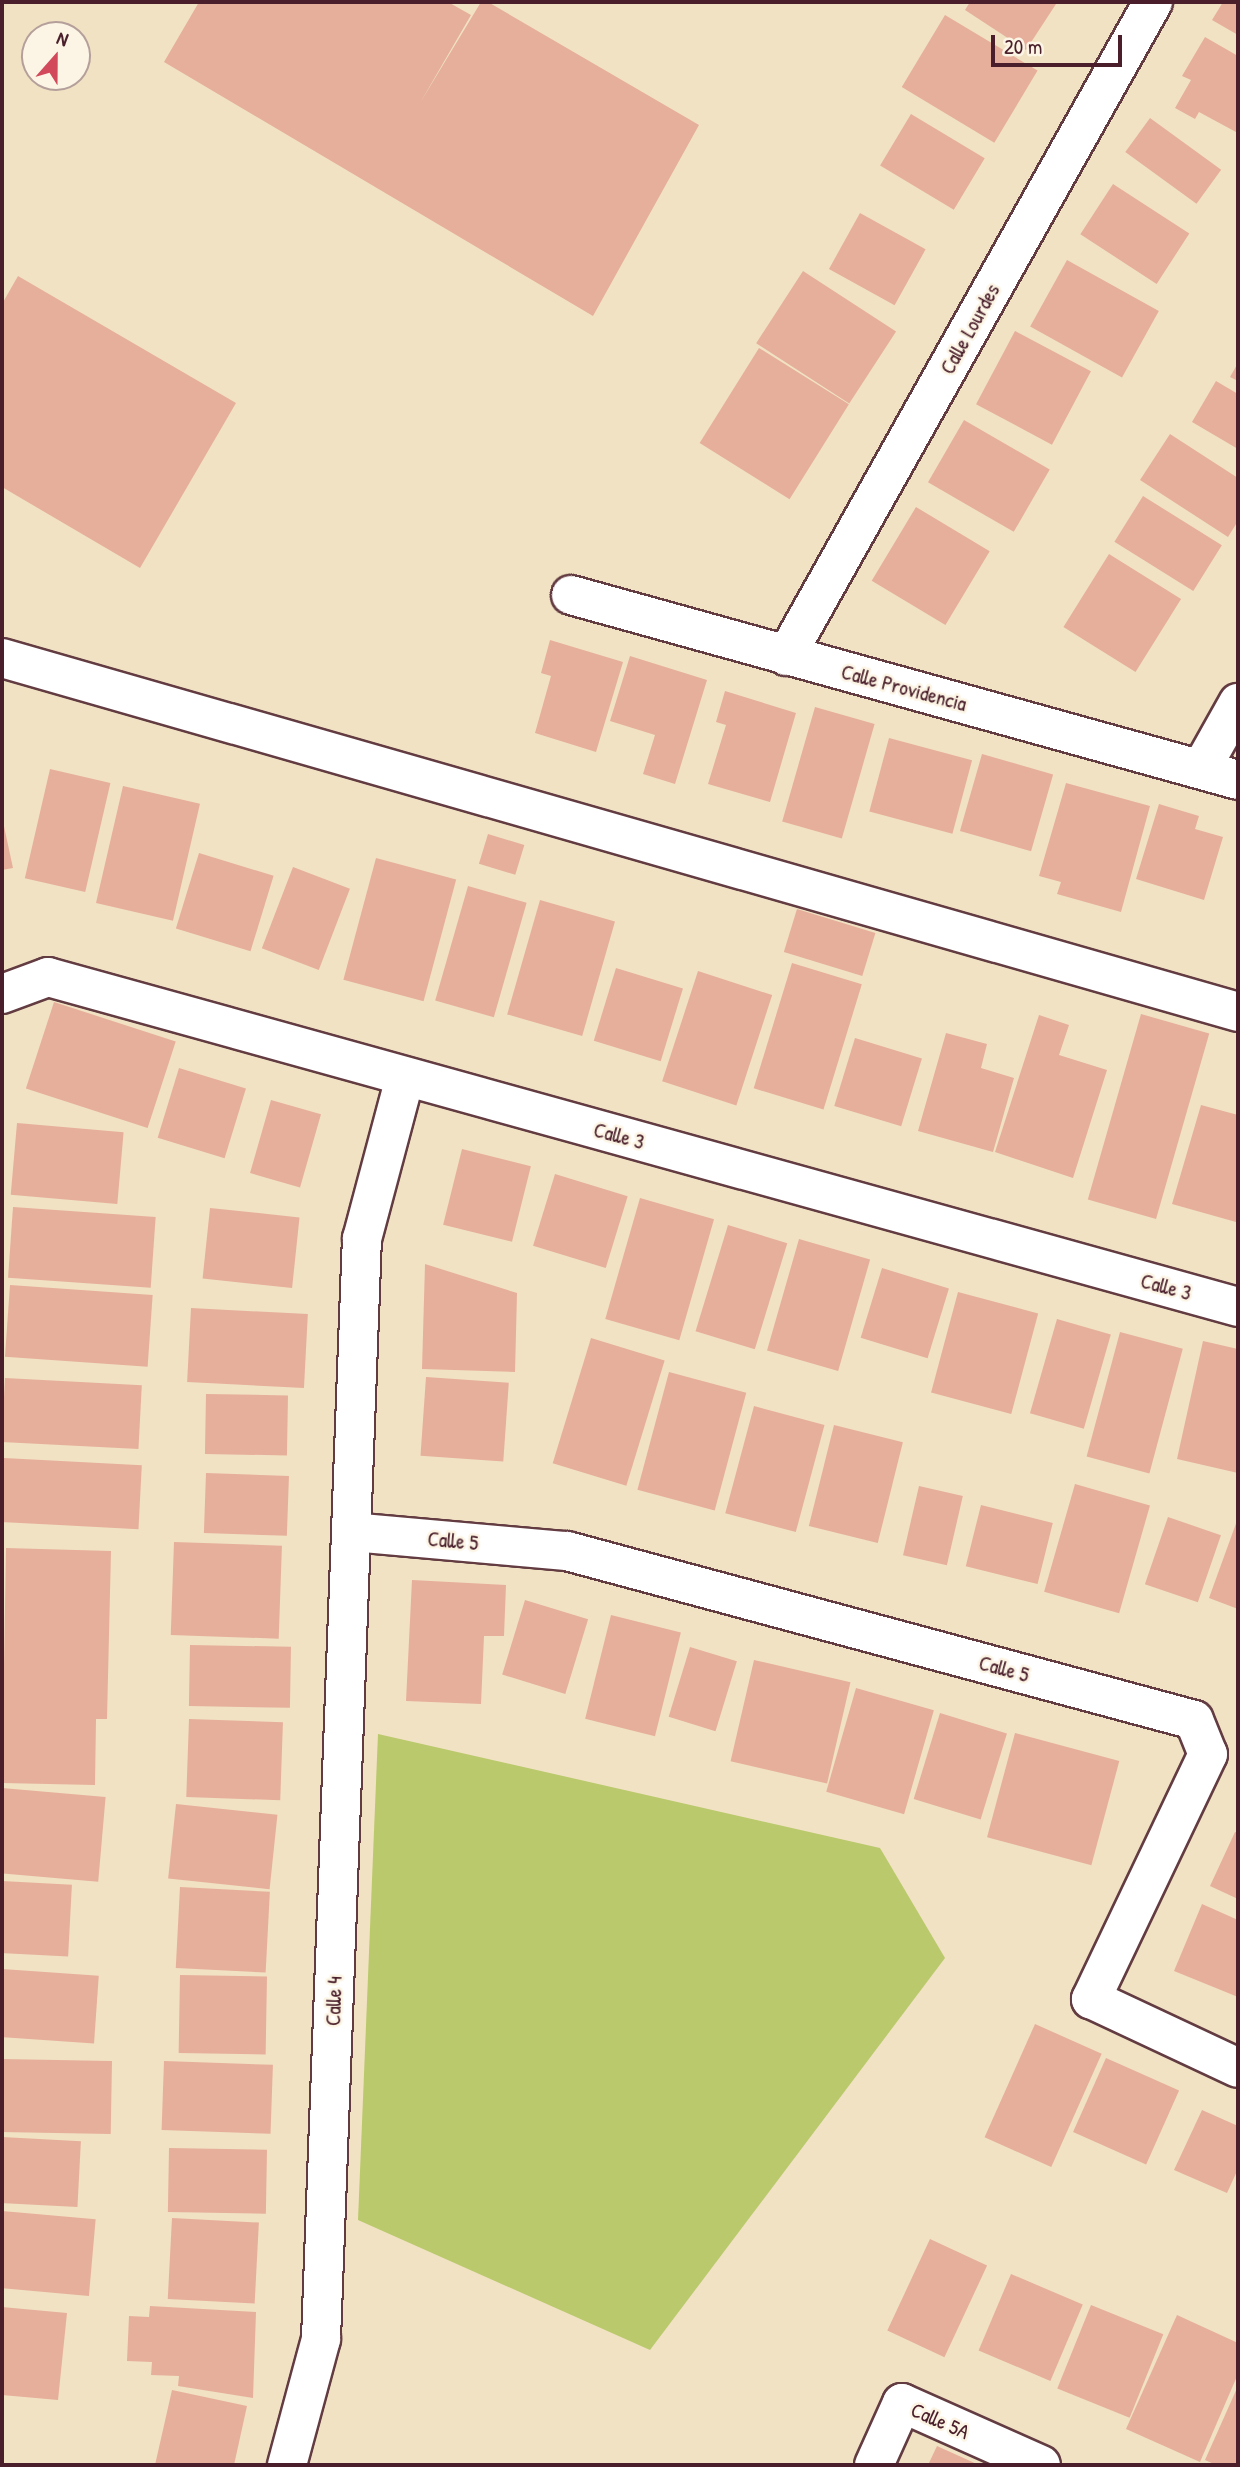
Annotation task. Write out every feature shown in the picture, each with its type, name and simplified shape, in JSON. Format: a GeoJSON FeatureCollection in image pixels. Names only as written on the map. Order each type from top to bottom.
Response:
{"type":"FeatureCollection","features":[{"type":"Feature","properties":{"kind":"street","name":"Calle Lourdes"},"geometry":{"type":"LineString","coordinates":[[786,656],[1153,2]]}},
{"type":"Feature","properties":{"kind":"street","name":"Calle Providencia"},"geometry":{"type":"LineString","coordinates":[[571,594],[1238,780]]}},
{"type":"Feature","properties":{"kind":"street"},"geometry":{"type":"LineString","coordinates":[[2,659],[1238,1012]]}},
{"type":"Feature","properties":{"kind":"street"},"geometry":{"type":"LineString","coordinates":[[1202,769],[1238,703]]}},
{"type":"Feature","properties":{"kind":"street","name":"Calle 3"},"geometry":{"type":"LineString","coordinates":[[2,994],[48,977],[1238,1307]]}},
{"type":"Feature","properties":{"kind":"street","name":"Calle 4"},"geometry":{"type":"LineString","coordinates":[[287,2465],[321,2339],[362,1239],[405,1077]]}},
{"type":"Feature","properties":{"kind":"street","name":"Calle 5"},"geometry":{"type":"LineString","coordinates":[[352,1532],[567,1551],[1194,1720],[1208,1754],[1091,1999],[1238,2068]]}},
{"type":"Feature","properties":{"kind":"street","name":"Calle 5A"},"geometry":{"type":"LineString","coordinates":[[874,2465],[902,2403],[1041,2465]]}},
{"type":"Feature","properties":{"kind":"green space"},"geometry":{"type":"Polygon","coordinates":[[[378,1734],[880,1848],[945,1958],[650,2350],[358,2220],[378,1734]]]}},
{"type":"Feature","properties":{"kind":"building"},"geometry":{"type":"Polygon","coordinates":[[[199,2],[448,2],[471,15],[420,103],[481,2],[488,2],[699,125],[593,316],[164,62],[199,2]]]}},
{"type":"Feature","properties":{"kind":"building"},"geometry":{"type":"Polygon","coordinates":[[[970,2],[1056,4],[1026,50],[965,10],[970,2]]]}},
{"type":"Feature","properties":{"kind":"building"},"geometry":{"type":"Polygon","coordinates":[[[1223,2],[1238,2],[1238,35],[1212,20],[1223,2]]]}},
{"type":"Feature","properties":{"kind":"building"},"geometry":{"type":"Polygon","coordinates":[[[945,15],[1038,71],[994,143],[902,87],[945,15]]]}},
{"type":"Feature","properties":{"kind":"building"},"geometry":{"type":"Polygon","coordinates":[[[1205,37],[1238,56],[1236,132],[1199,112],[1195,119],[1175,108],[1191,80],[1182,76],[1205,37]]]}},
{"type":"Feature","properties":{"kind":"building"},"geometry":{"type":"Polygon","coordinates":[[[911,114],[985,158],[954,210],[880,165],[911,114]]]}},
{"type":"Feature","properties":{"kind":"building"},"geometry":{"type":"Polygon","coordinates":[[[1150,118],[1221,170],[1197,204],[1125,152],[1150,118]]]}},
{"type":"Feature","properties":{"kind":"building"},"geometry":{"type":"Polygon","coordinates":[[[1113,184],[1189,234],[1157,284],[1080,234],[1113,184]]]}},
{"type":"Feature","properties":{"kind":"building"},"geometry":{"type":"Polygon","coordinates":[[[860,213],[926,249],[895,305],[829,269],[860,213]]]}},
{"type":"Feature","properties":{"kind":"building"},"geometry":{"type":"Polygon","coordinates":[[[1067,260],[1159,311],[1122,377],[1030,326],[1067,260]]]}},
{"type":"Feature","properties":{"kind":"building"},"geometry":{"type":"Polygon","coordinates":[[[803,271],[896,331],[849,404],[756,343],[803,271]]]}},
{"type":"Feature","properties":{"kind":"building"},"geometry":{"type":"Polygon","coordinates":[[[18,276],[236,403],[140,568],[2,487],[2,304],[18,276]]]}},
{"type":"Feature","properties":{"kind":"building"},"geometry":{"type":"Polygon","coordinates":[[[1015,331],[1091,371],[1052,445],[976,404],[1015,331]]]}},
{"type":"Feature","properties":{"kind":"building"},"geometry":{"type":"Polygon","coordinates":[[[759,348],[849,404],[790,499],[700,443],[759,348]]]}},
{"type":"Feature","properties":{"kind":"building"},"geometry":{"type":"Polygon","coordinates":[[[1238,363],[1238,381],[1230,377],[1238,363]]]}},
{"type":"Feature","properties":{"kind":"building"},"geometry":{"type":"Polygon","coordinates":[[[1216,381],[1238,394],[1238,449],[1192,422],[1216,381]]]}},
{"type":"Feature","properties":{"kind":"building"},"geometry":{"type":"Polygon","coordinates":[[[964,420],[1050,469],[1014,532],[928,482],[964,420]]]}},
{"type":"Feature","properties":{"kind":"building"},"geometry":{"type":"Polygon","coordinates":[[[1170,434],[1238,478],[1238,521],[1228,537],[1140,480],[1170,434]]]}},
{"type":"Feature","properties":{"kind":"building"},"geometry":{"type":"Polygon","coordinates":[[[1143,496],[1222,545],[1193,591],[1114,542],[1143,496]]]}},
{"type":"Feature","properties":{"kind":"building"},"geometry":{"type":"Polygon","coordinates":[[[916,507],[990,551],[945,625],[872,581],[916,507]]]}},
{"type":"Feature","properties":{"kind":"building"},"geometry":{"type":"Polygon","coordinates":[[[1109,554],[1181,599],[1136,672],[1063,627],[1109,554]]]}},
{"type":"Feature","properties":{"kind":"building"},"geometry":{"type":"Polygon","coordinates":[[[550,640],[623,662],[596,752],[535,733],[551,676],[541,673],[550,640]]]}},
{"type":"Feature","properties":{"kind":"building"},"geometry":{"type":"Polygon","coordinates":[[[630,656],[707,680],[675,784],[643,774],[655,735],[610,721],[630,656]]]}},
{"type":"Feature","properties":{"kind":"building"},"geometry":{"type":"Polygon","coordinates":[[[725,691],[796,713],[770,802],[708,784],[726,725],[716,722],[725,691]]]}},
{"type":"Feature","properties":{"kind":"building"},"geometry":{"type":"Polygon","coordinates":[[[815,707],[875,724],[842,838],[782,821],[815,707]]]}},
{"type":"Feature","properties":{"kind":"building"},"geometry":{"type":"Polygon","coordinates":[[[889,738],[972,760],[952,834],[869,811],[889,738]]]}},
{"type":"Feature","properties":{"kind":"building"},"geometry":{"type":"Polygon","coordinates":[[[982,754],[1053,774],[1031,851],[960,831],[982,754]]]}},
{"type":"Feature","properties":{"kind":"building"},"geometry":{"type":"Polygon","coordinates":[[[50,769],[110,783],[85,892],[25,878],[50,769]]]}},
{"type":"Feature","properties":{"kind":"building"},"geometry":{"type":"Polygon","coordinates":[[[1066,783],[1150,806],[1121,912],[1057,894],[1061,882],[1039,876],[1066,783]]]}},
{"type":"Feature","properties":{"kind":"building"},"geometry":{"type":"Polygon","coordinates":[[[123,786],[200,804],[173,921],[96,903],[123,786]]]}},
{"type":"Feature","properties":{"kind":"building"},"geometry":{"type":"Polygon","coordinates":[[[1159,804],[1199,816],[1195,829],[1223,837],[1204,900],[1136,879],[1159,804]]]}},
{"type":"Feature","properties":{"kind":"building"},"geometry":{"type":"Polygon","coordinates":[[[2,817],[13,868],[2,870],[2,817]]]}},
{"type":"Feature","properties":{"kind":"building"},"geometry":{"type":"Polygon","coordinates":[[[488,834],[524,845],[515,875],[479,864],[488,834]]]}},
{"type":"Feature","properties":{"kind":"building"},"geometry":{"type":"Polygon","coordinates":[[[199,853],[274,876],[250,951],[176,929],[199,853]]]}},
{"type":"Feature","properties":{"kind":"building"},"geometry":{"type":"Polygon","coordinates":[[[376,858],[456,879],[424,1001],[343,980],[376,858]]]}},
{"type":"Feature","properties":{"kind":"building"},"geometry":{"type":"Polygon","coordinates":[[[293,867],[350,889],[319,970],[262,948],[293,867]]]}},
{"type":"Feature","properties":{"kind":"building"},"geometry":{"type":"Polygon","coordinates":[[[468,886],[527,903],[494,1017],[435,1000],[468,886]]]}},
{"type":"Feature","properties":{"kind":"building"},"geometry":{"type":"Polygon","coordinates":[[[540,900],[615,921],[582,1036],[507,1014],[540,900]]]}},
{"type":"Feature","properties":{"kind":"building"},"geometry":{"type":"Polygon","coordinates":[[[797,909],[875,933],[862,976],[784,952],[797,909]]]}},
{"type":"Feature","properties":{"kind":"building"},"geometry":{"type":"Polygon","coordinates":[[[792,963],[862,984],[824,1110],[754,1088],[792,963]]]}},
{"type":"Feature","properties":{"kind":"building"},"geometry":{"type":"Polygon","coordinates":[[[616,968],[683,988],[661,1061],[594,1041],[616,968]]]}},
{"type":"Feature","properties":{"kind":"building"},"geometry":{"type":"Polygon","coordinates":[[[698,971],[772,995],[736,1105],[662,1081],[698,971]]]}},
{"type":"Feature","properties":{"kind":"building"},"geometry":{"type":"Polygon","coordinates":[[[54,1002],[176,1042],[148,1128],[26,1089],[54,1002]]]}},
{"type":"Feature","properties":{"kind":"building"},"geometry":{"type":"Polygon","coordinates":[[[1141,1014],[1209,1034],[1156,1219],[1088,1200],[1141,1014]]]}},
{"type":"Feature","properties":{"kind":"building"},"geometry":{"type":"Polygon","coordinates":[[[1039,1015],[1069,1025],[1059,1055],[1107,1070],[1073,1178],[995,1152],[1039,1015]]]}},
{"type":"Feature","properties":{"kind":"building"},"geometry":{"type":"Polygon","coordinates":[[[946,1033],[987,1044],[981,1068],[1014,1078],[993,1152],[918,1131],[946,1033]]]}},
{"type":"Feature","properties":{"kind":"building"},"geometry":{"type":"Polygon","coordinates":[[[855,1038],[922,1058],[901,1126],[834,1106],[855,1038]]]}},
{"type":"Feature","properties":{"kind":"building"},"geometry":{"type":"Polygon","coordinates":[[[179,1068],[246,1088],[225,1158],[158,1138],[179,1068]]]}},
{"type":"Feature","properties":{"kind":"building"},"geometry":{"type":"Polygon","coordinates":[[[271,1100],[321,1114],[300,1187],[250,1173],[271,1100]]]}},
{"type":"Feature","properties":{"kind":"building"},"geometry":{"type":"Polygon","coordinates":[[[1201,1105],[1238,1115],[1236,1222],[1172,1204],[1201,1105]]]}},
{"type":"Feature","properties":{"kind":"building"},"geometry":{"type":"Polygon","coordinates":[[[17,1123],[124,1132],[117,1204],[11,1195],[17,1123]]]}},
{"type":"Feature","properties":{"kind":"building"},"geometry":{"type":"Polygon","coordinates":[[[462,1149],[531,1166],[512,1242],[443,1225],[462,1149]]]}},
{"type":"Feature","properties":{"kind":"building"},"geometry":{"type":"Polygon","coordinates":[[[555,1174],[628,1196],[606,1268],[533,1246],[555,1174]]]}},
{"type":"Feature","properties":{"kind":"building"},"geometry":{"type":"Polygon","coordinates":[[[640,1198],[714,1219],[679,1340],[605,1319],[640,1198]]]}},
{"type":"Feature","properties":{"kind":"building"},"geometry":{"type":"Polygon","coordinates":[[[13,1207],[156,1217],[151,1288],[8,1278],[13,1207]]]}},
{"type":"Feature","properties":{"kind":"building"},"geometry":{"type":"Polygon","coordinates":[[[210,1208],[300,1217],[292,1288],[203,1279],[210,1208]]]}},
{"type":"Feature","properties":{"kind":"building"},"geometry":{"type":"Polygon","coordinates":[[[728,1225],[787,1243],[755,1349],[696,1331],[728,1225]]]}},
{"type":"Feature","properties":{"kind":"building"},"geometry":{"type":"Polygon","coordinates":[[[799,1239],[870,1259],[838,1371],[767,1351],[799,1239]]]}},
{"type":"Feature","properties":{"kind":"building"},"geometry":{"type":"Polygon","coordinates":[[[425,1264],[517,1293],[515,1372],[422,1369],[425,1264]]]}},
{"type":"Feature","properties":{"kind":"building"},"geometry":{"type":"Polygon","coordinates":[[[882,1268],[949,1288],[928,1358],[861,1338],[882,1268]]]}},
{"type":"Feature","properties":{"kind":"building"},"geometry":{"type":"Polygon","coordinates":[[[10,1285],[153,1295],[148,1367],[5,1357],[10,1285]]]}},
{"type":"Feature","properties":{"kind":"building"},"geometry":{"type":"Polygon","coordinates":[[[958,1292],[1038,1313],[1011,1414],[931,1392],[958,1292]]]}},
{"type":"Feature","properties":{"kind":"building"},"geometry":{"type":"Polygon","coordinates":[[[191,1308],[308,1314],[304,1388],[187,1382],[191,1308]]]}},
{"type":"Feature","properties":{"kind":"building"},"geometry":{"type":"Polygon","coordinates":[[[1057,1319],[1111,1334],[1084,1429],[1030,1413],[1057,1319]]]}},
{"type":"Feature","properties":{"kind":"building"},"geometry":{"type":"Polygon","coordinates":[[[1120,1332],[1183,1349],[1149,1473],[1087,1457],[1120,1332]]]}},
{"type":"Feature","properties":{"kind":"building"},"geometry":{"type":"Polygon","coordinates":[[[591,1338],[665,1361],[626,1486],[553,1463],[591,1338]]]}},
{"type":"Feature","properties":{"kind":"building"},"geometry":{"type":"Polygon","coordinates":[[[1203,1341],[1238,1349],[1238,1473],[1177,1459],[1203,1341]]]}},
{"type":"Feature","properties":{"kind":"building"},"geometry":{"type":"Polygon","coordinates":[[[669,1372],[746,1393],[715,1511],[637,1490],[669,1372]]]}},
{"type":"Feature","properties":{"kind":"building"},"geometry":{"type":"Polygon","coordinates":[[[426,1377],[509,1383],[503,1462],[420,1456],[426,1377]]]}},
{"type":"Feature","properties":{"kind":"building"},"geometry":{"type":"Polygon","coordinates":[[[5,1378],[142,1385],[138,1449],[2,1442],[5,1378]]]}},
{"type":"Feature","properties":{"kind":"building"},"geometry":{"type":"Polygon","coordinates":[[[206,1394],[288,1395],[287,1455],[205,1454],[206,1394]]]}},
{"type":"Feature","properties":{"kind":"building"},"geometry":{"type":"Polygon","coordinates":[[[754,1406],[825,1425],[796,1532],[725,1513],[754,1406]]]}},
{"type":"Feature","properties":{"kind":"building"},"geometry":{"type":"Polygon","coordinates":[[[834,1425],[903,1442],[878,1543],[809,1526],[834,1425]]]}},
{"type":"Feature","properties":{"kind":"building"},"geometry":{"type":"Polygon","coordinates":[[[4,1458],[142,1465],[138,1529],[2,1522],[4,1458]]]}},
{"type":"Feature","properties":{"kind":"building"},"geometry":{"type":"Polygon","coordinates":[[[206,1473],[289,1476],[287,1536],[204,1533],[206,1473]]]}},
{"type":"Feature","properties":{"kind":"building"},"geometry":{"type":"Polygon","coordinates":[[[1075,1484],[1150,1505],[1119,1613],[1044,1592],[1075,1484]]]}},
{"type":"Feature","properties":{"kind":"building"},"geometry":{"type":"Polygon","coordinates":[[[919,1486],[963,1496],[947,1565],[903,1555],[919,1486]]]}},
{"type":"Feature","properties":{"kind":"building"},"geometry":{"type":"Polygon","coordinates":[[[981,1505],[1053,1523],[1038,1584],[966,1566],[981,1505]]]}},
{"type":"Feature","properties":{"kind":"building"},"geometry":{"type":"Polygon","coordinates":[[[1168,1517],[1221,1535],[1198,1602],[1145,1584],[1168,1517]]]}},
{"type":"Feature","properties":{"kind":"building"},"geometry":{"type":"Polygon","coordinates":[[[1238,1518],[1238,1609],[1209,1598],[1238,1518]]]}},
{"type":"Feature","properties":{"kind":"building"},"geometry":{"type":"Polygon","coordinates":[[[174,1542],[282,1546],[279,1639],[171,1635],[174,1542]]]}},
{"type":"Feature","properties":{"kind":"building"},"geometry":{"type":"Polygon","coordinates":[[[6,1548],[111,1551],[107,1719],[96,1719],[95,1785],[2,1783],[6,1548]]]}},
{"type":"Feature","properties":{"kind":"building"},"geometry":{"type":"Polygon","coordinates":[[[412,1580],[506,1585],[504,1636],[484,1636],[481,1704],[406,1701],[412,1580]]]}},
{"type":"Feature","properties":{"kind":"building"},"geometry":{"type":"Polygon","coordinates":[[[525,1600],[588,1619],[565,1694],[502,1675],[525,1600]]]}},
{"type":"Feature","properties":{"kind":"building"},"geometry":{"type":"Polygon","coordinates":[[[611,1615],[681,1632],[655,1736],[585,1719],[611,1615]]]}},
{"type":"Feature","properties":{"kind":"building"},"geometry":{"type":"Polygon","coordinates":[[[190,1645],[291,1647],[290,1708],[189,1706],[190,1645]]]}},
{"type":"Feature","properties":{"kind":"building"},"geometry":{"type":"Polygon","coordinates":[[[690,1647],[737,1661],[716,1731],[669,1717],[690,1647]]]}},
{"type":"Feature","properties":{"kind":"building"},"geometry":{"type":"Polygon","coordinates":[[[754,1660],[850,1682],[827,1784],[731,1761],[754,1660]]]}},
{"type":"Feature","properties":{"kind":"building"},"geometry":{"type":"Polygon","coordinates":[[[856,1688],[934,1710],[904,1814],[826,1792],[856,1688]]]}},
{"type":"Feature","properties":{"kind":"building"},"geometry":{"type":"Polygon","coordinates":[[[940,1713],[1007,1733],[981,1820],[914,1799],[940,1713]]]}},
{"type":"Feature","properties":{"kind":"building"},"geometry":{"type":"Polygon","coordinates":[[[189,1719],[283,1722],[280,1800],[186,1797],[189,1719]]]}},
{"type":"Feature","properties":{"kind":"building"},"geometry":{"type":"Polygon","coordinates":[[[1015,1733],[1119,1761],[1091,1865],[987,1837],[1015,1733]]]}},
{"type":"Feature","properties":{"kind":"building"},"geometry":{"type":"Polygon","coordinates":[[[2,1788],[106,1797],[98,1882],[2,1873],[2,1788]]]}},
{"type":"Feature","properties":{"kind":"building"},"geometry":{"type":"Polygon","coordinates":[[[176,1804],[277,1815],[270,1889],[168,1879],[176,1804]]]}},
{"type":"Feature","properties":{"kind":"building"},"geometry":{"type":"Polygon","coordinates":[[[1235,1832],[1238,1833],[1238,1899],[1210,1886],[1235,1832]]]}},
{"type":"Feature","properties":{"kind":"building"},"geometry":{"type":"Polygon","coordinates":[[[2,1881],[72,1885],[68,1957],[2,1953],[2,1881]]]}},
{"type":"Feature","properties":{"kind":"building"},"geometry":{"type":"Polygon","coordinates":[[[180,1887],[270,1892],[266,1973],[176,1968],[180,1887]]]}},
{"type":"Feature","properties":{"kind":"building"},"geometry":{"type":"Polygon","coordinates":[[[1202,1904],[1238,1920],[1238,1997],[1174,1971],[1202,1904]]]}},
{"type":"Feature","properties":{"kind":"building"},"geometry":{"type":"Polygon","coordinates":[[[2,1969],[99,1976],[94,2044],[2,2037],[2,1969]]]}},
{"type":"Feature","properties":{"kind":"building"},"geometry":{"type":"Polygon","coordinates":[[[180,1975],[267,1977],[266,2055],[179,2053],[180,1975]]]}},
{"type":"Feature","properties":{"kind":"building"},"geometry":{"type":"Polygon","coordinates":[[[1035,2024],[1102,2054],[1051,2167],[985,2137],[1035,2024]]]}},
{"type":"Feature","properties":{"kind":"building"},"geometry":{"type":"Polygon","coordinates":[[[1106,2058],[1179,2091],[1146,2165],[1073,2132],[1106,2058]]]}},
{"type":"Feature","properties":{"kind":"building"},"geometry":{"type":"Polygon","coordinates":[[[2,2059],[112,2061],[111,2134],[2,2132],[2,2059]]]}},
{"type":"Feature","properties":{"kind":"building"},"geometry":{"type":"Polygon","coordinates":[[[164,2061],[273,2065],[271,2134],[162,2130],[164,2061]]]}},
{"type":"Feature","properties":{"kind":"building"},"geometry":{"type":"Polygon","coordinates":[[[1202,2110],[1238,2126],[1238,2169],[1227,2193],[1174,2170],[1202,2110]]]}},
{"type":"Feature","properties":{"kind":"building"},"geometry":{"type":"Polygon","coordinates":[[[2,2137],[81,2141],[77,2207],[2,2203],[2,2137]]]}},
{"type":"Feature","properties":{"kind":"building"},"geometry":{"type":"Polygon","coordinates":[[[169,2148],[267,2150],[266,2214],[168,2212],[169,2148]]]}},
{"type":"Feature","properties":{"kind":"building"},"geometry":{"type":"Polygon","coordinates":[[[2,2211],[96,2219],[89,2296],[2,2288],[2,2211]]]}},
{"type":"Feature","properties":{"kind":"building"},"geometry":{"type":"Polygon","coordinates":[[[172,2218],[259,2223],[255,2303],[168,2299],[172,2218]]]}},
{"type":"Feature","properties":{"kind":"building"},"geometry":{"type":"Polygon","coordinates":[[[930,2239],[987,2266],[944,2357],[887,2331],[930,2239]]]}},
{"type":"Feature","properties":{"kind":"building"},"geometry":{"type":"Polygon","coordinates":[[[1011,2274],[1083,2304],[1050,2381],[979,2350],[1011,2274]]]}},
{"type":"Feature","properties":{"kind":"building"},"geometry":{"type":"Polygon","coordinates":[[[1091,2305],[1163,2334],[1130,2418],[1057,2388],[1091,2305]]]}},
{"type":"Feature","properties":{"kind":"building"},"geometry":{"type":"Polygon","coordinates":[[[150,2306],[256,2312],[253,2398],[178,2386],[179,2376],[151,2375],[152,2362],[127,2361],[129,2316],[149,2317],[150,2306]]]}},
{"type":"Feature","properties":{"kind":"building"},"geometry":{"type":"Polygon","coordinates":[[[2,2307],[67,2313],[58,2400],[2,2395],[2,2307]]]}},
{"type":"Feature","properties":{"kind":"building"},"geometry":{"type":"Polygon","coordinates":[[[1177,2315],[1238,2343],[1238,2374],[1200,2462],[1126,2429],[1177,2315]]]}},
{"type":"Feature","properties":{"kind":"building"},"geometry":{"type":"Polygon","coordinates":[[[1238,2386],[1238,2465],[1216,2465],[1205,2460],[1238,2386]]]}},
{"type":"Feature","properties":{"kind":"building"},"geometry":{"type":"Polygon","coordinates":[[[172,2390],[247,2406],[234,2465],[155,2465],[172,2390]]]}},
{"type":"Feature","properties":{"kind":"building"},"geometry":{"type":"Polygon","coordinates":[[[937,2446],[979,2465],[928,2465],[937,2446]]]}}]}
